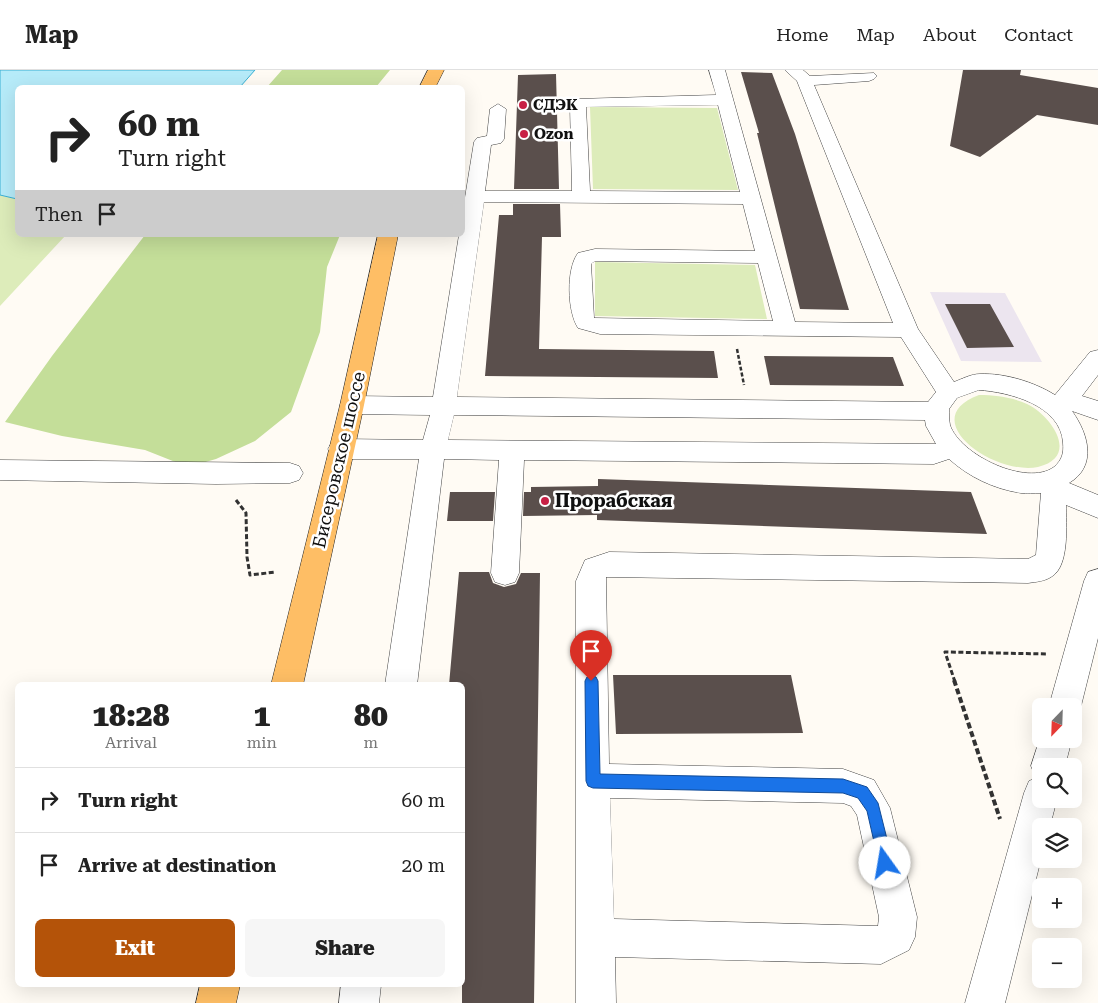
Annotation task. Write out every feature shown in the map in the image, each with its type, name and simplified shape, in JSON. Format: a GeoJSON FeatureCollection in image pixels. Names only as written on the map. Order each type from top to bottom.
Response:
{"type":"FeatureCollection","features":[{"type":"Feature","properties":{"kind":"main road"},"geometry":{"type":"LineString","coordinates":[[428,85],[436,70]]}},
{"type":"Feature","properties":{"kind":"main road","name":"Бисеровское шоссе"},"geometry":{"type":"LineString","coordinates":[[289,682],[352,405],[388,237]]}},
{"type":"Feature","properties":{"kind":"main road"},"geometry":{"type":"LineString","coordinates":[[216,1003],[220,987]]}},
{"type":"Feature","properties":{"kind":"lane"},"geometry":{"type":"LineString","coordinates":[[717,70],[786,329]]}},
{"type":"Feature","properties":{"kind":"lane"},"geometry":{"type":"LineString","coordinates":[[869,76],[799,75],[907,330],[942,402],[939,430],[952,449],[970,464],[994,476],[1019,482],[1048,485],[1098,507]]}},
{"type":"Feature","properties":{"kind":"lane"},"geometry":{"type":"LineString","coordinates":[[581,197],[578,106],[582,102],[725,100]]}},
{"type":"Feature","properties":{"kind":"lane"},"geometry":{"type":"LineString","coordinates":[[402,682],[433,449],[444,406],[483,142],[495,139],[498,109]]}},
{"type":"Feature","properties":{"kind":"lane"},"geometry":{"type":"LineString","coordinates":[[475,196],[751,198]]}},
{"type":"Feature","properties":{"kind":"lane"},"geometry":{"type":"LineString","coordinates":[[767,257],[595,255],[585,257],[581,264],[582,315],[586,324],[600,327],[907,330]]}},
{"type":"Feature","properties":{"kind":"lane"},"geometry":{"type":"LineString","coordinates":[[1061,403],[1098,358]]}},
{"type":"Feature","properties":{"kind":"lane"},"geometry":{"type":"LineString","coordinates":[[352,405],[748,408],[942,402],[961,385],[978,382],[997,383],[1061,403],[1098,411]]}},
{"type":"Feature","properties":{"kind":"lane"},"geometry":{"type":"LineString","coordinates":[[1048,485],[1076,467],[1081,453],[1079,437],[1061,403]]}},
{"type":"Feature","properties":{"kind":"lane"},"geometry":{"type":"LineString","coordinates":[[341,449],[934,454],[952,449]]}},
{"type":"Feature","properties":{"kind":"lane"},"geometry":{"type":"LineString","coordinates":[[506,573],[512,450]]}},
{"type":"Feature","properties":{"kind":"lane"},"geometry":{"type":"LineString","coordinates":[[0,470],[216,474],[290,473]]}},
{"type":"Feature","properties":{"kind":"lane"},"geometry":{"type":"LineString","coordinates":[[596,1003],[590,581],[595,569],[609,564],[1028,571],[1042,568],[1050,559],[1048,485]]}},
{"type":"Feature","properties":{"kind":"lane"},"geometry":{"type":"LineString","coordinates":[[1066,698],[1098,581]]}},
{"type":"Feature","properties":{"kind":"lane"},"geometry":{"type":"LineString","coordinates":[[593,781],[843,786],[862,792],[873,808],[898,917],[896,937],[881,945],[596,938]]}},
{"type":"Feature","properties":{"kind":"lane"},"geometry":{"type":"LineString","coordinates":[[985,1003],[1037,808]]}},
{"type":"Feature","properties":{"kind":"lane"},"geometry":{"type":"LineString","coordinates":[[359,1003],[361,987]]}},
{"type":"Feature","properties":{"kind":"path"},"geometry":{"type":"LineString","coordinates":[[734,328],[748,408]]}},
{"type":"Feature","properties":{"kind":"path"},"geometry":{"type":"LineString","coordinates":[[216,474],[246,513],[247,557],[250,575],[276,572]]}},
{"type":"Feature","properties":{"kind":"path"},"geometry":{"type":"LineString","coordinates":[[1000,820],[945,652],[1078,654]]}},
{"type":"Feature","properties":{"kind":"shaded area"},"geometry":{"type":"Polygon","coordinates":[[[930,292],[1005,293],[1042,362],[961,361],[930,292]]]}},
{"type":"Feature","properties":{"kind":"green space"},"geometry":{"type":"Polygon","coordinates":[[[282,70],[390,70],[378,85],[269,85],[282,70]]]}},
{"type":"Feature","properties":{"kind":"green space"},"geometry":{"type":"Polygon","coordinates":[[[590,107],[717,108],[738,190],[593,189],[590,107]]]}},
{"type":"Feature","properties":{"kind":"green space"},"geometry":{"type":"Polygon","coordinates":[[[0,195],[15,199],[15,237],[64,237],[0,306],[0,195]]]}},
{"type":"Feature","properties":{"kind":"green space"},"geometry":{"type":"Polygon","coordinates":[[[143,237],[339,237],[327,267],[320,332],[291,412],[255,441],[216,459],[188,467],[145,450],[62,436],[5,422],[52,356],[143,237]]]}},
{"type":"Feature","properties":{"kind":"green space"},"geometry":{"type":"Polygon","coordinates":[[[595,262],[755,265],[767,319],[595,316],[595,262]]]}},
{"type":"Feature","properties":{"kind":"green space"},"geometry":{"type":"Polygon","coordinates":[[[979,395],[1009,398],[1027,404],[1036,410],[1053,427],[1058,436],[1060,446],[1058,455],[1051,462],[1038,467],[1020,467],[1001,463],[983,455],[968,443],[958,431],[955,418],[961,405],[979,395]]]}},
{"type":"Feature","properties":{"kind":"water"},"geometry":{"type":"Polygon","coordinates":[[[0,70],[255,70],[242,85],[15,85],[15,199],[0,195],[0,70]]]}},
{"type":"Feature","properties":{"kind":"building"},"geometry":{"type":"Polygon","coordinates":[[[963,70],[1021,70],[1020,75],[1098,88],[1098,125],[1037,115],[980,157],[950,146],[963,70]]]}},
{"type":"Feature","properties":{"kind":"building"},"geometry":{"type":"Polygon","coordinates":[[[741,72],[772,73],[795,134],[849,310],[800,309],[757,133],[759,133],[741,72]]]}},
{"type":"Feature","properties":{"kind":"building"},"geometry":{"type":"Polygon","coordinates":[[[556,74],[559,189],[514,189],[518,75],[556,74]]]}},
{"type":"Feature","properties":{"kind":"building"},"geometry":{"type":"Polygon","coordinates":[[[513,204],[560,204],[561,237],[542,237],[539,349],[714,351],[718,378],[485,376],[499,215],[513,215],[513,204]]]}},
{"type":"Feature","properties":{"kind":"building"},"geometry":{"type":"Polygon","coordinates":[[[945,304],[990,304],[1014,347],[967,348],[945,304]]]}},
{"type":"Feature","properties":{"kind":"building"},"geometry":{"type":"Polygon","coordinates":[[[764,356],[893,357],[904,386],[770,385],[764,356]]]}},
{"type":"Feature","properties":{"kind":"building"},"geometry":{"type":"Polygon","coordinates":[[[598,479],[971,492],[987,534],[597,520],[597,515],[523,516],[524,492],[531,492],[531,487],[598,486],[598,479]]]}},
{"type":"Feature","properties":{"kind":"building"},"geometry":{"type":"Polygon","coordinates":[[[450,492],[495,492],[493,521],[447,521],[450,492]]]}},
{"type":"Feature","properties":{"kind":"building"},"geometry":{"type":"Polygon","coordinates":[[[459,572],[489,572],[493,583],[504,587],[516,584],[521,573],[540,573],[534,1003],[462,1003],[462,987],[465,987],[465,682],[449,682],[459,572]]]}},
{"type":"Feature","properties":{"kind":"building"},"geometry":{"type":"Polygon","coordinates":[[[613,675],[791,675],[803,733],[616,734],[613,675]]]}},
{"type":"Feature","properties":{"kind":"place","name":"СДЭК"},"geometry":{"type":"Point","coordinates":[523,105]}},
{"type":"Feature","properties":{"kind":"place","name":"Ozon"},"geometry":{"type":"Point","coordinates":[524,134]}},
{"type":"Feature","properties":{"kind":"place","name":"Прорабская"},"geometry":{"type":"Point","coordinates":[545,501]}},
{"type":"Feature","properties":{"kind":"route"},"geometry":{"type":"LineString","coordinates":[[591,681],[593,781],[843,786],[862,792],[873,808],[885,863]]}}]}
